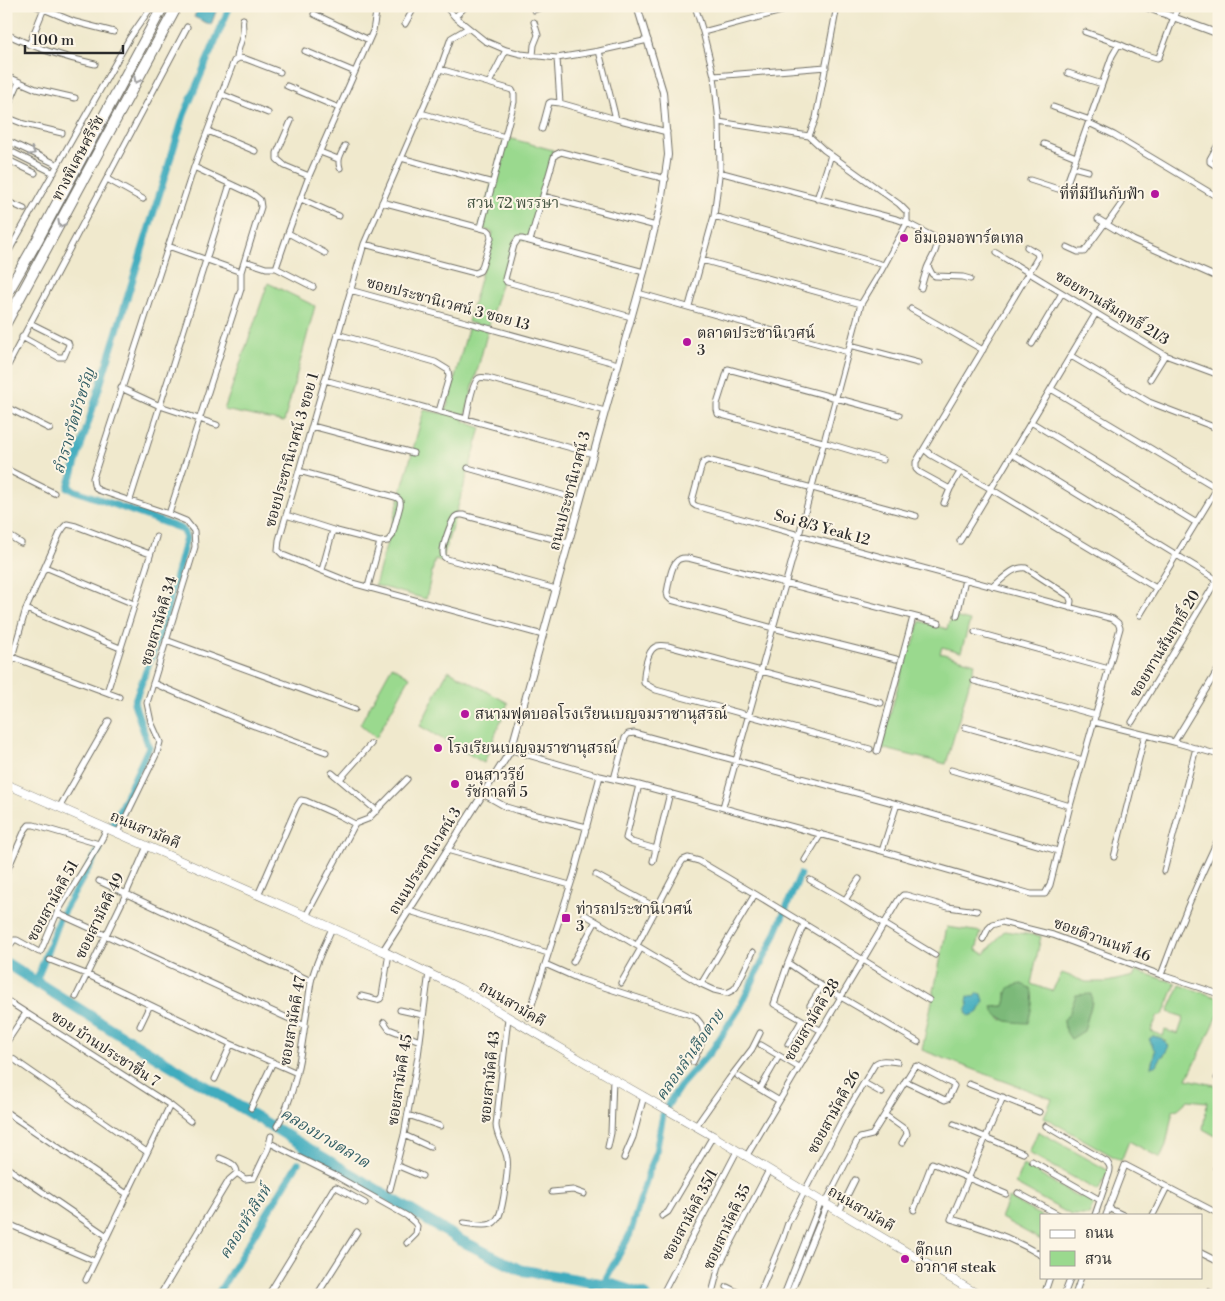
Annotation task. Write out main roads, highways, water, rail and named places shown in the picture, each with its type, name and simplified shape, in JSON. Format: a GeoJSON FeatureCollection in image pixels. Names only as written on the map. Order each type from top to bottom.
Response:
{"type":"FeatureCollection","features":[{"type":"Feature","properties":{"kind":"highway","name":"ทางพิเศษศรีรัช"},"geometry":{"type":"LineString","coordinates":[[6,295],[164,6]]}},
{"type":"Feature","properties":{"kind":"highway","name":"ทางพิเศษศรีรัช"},"geometry":{"type":"LineString","coordinates":[[6,323],[49,246],[176,6]]}},
{"type":"Feature","properties":{"kind":"main road","name":"ถนนสามัคคี"},"geometry":{"type":"LineString","coordinates":[[6,784],[429,972],[696,1126],[979,1295]]}},
{"type":"Feature","properties":{"kind":"water"},"geometry":{"type":"Polygon","coordinates":[[[199,6],[218,6],[211,25],[194,17],[199,6]]]}},
{"type":"Feature","properties":{"kind":"water"},"geometry":{"type":"Polygon","coordinates":[[[978,993],[982,994],[984,1001],[979,1012],[969,1016],[966,1012],[969,1004],[967,1002],[968,996],[975,997],[978,993]]]}},
{"type":"Feature","properties":{"kind":"water"},"geometry":{"type":"Polygon","coordinates":[[[1153,1036],[1161,1038],[1169,1046],[1157,1065],[1151,1067],[1155,1051],[1149,1039],[1153,1036]]]}},
{"type":"Feature","properties":{"kind":"waterway","name":"ลำรางวัดบัวขวัญ"},"geometry":{"type":"LineString","coordinates":[[112,826],[149,747],[134,703],[163,626],[186,538],[182,529],[68,488],[184,115],[230,6]]}},
{"type":"Feature","properties":{"kind":"waterway","name":"ลำรางวัดบัวขวัญ"},"geometry":{"type":"LineString","coordinates":[[36,982],[59,919],[99,850]]}},
{"type":"Feature","properties":{"kind":"waterway","name":"คลองลำเสือตาย"},"geometry":{"type":"LineString","coordinates":[[603,1284],[630,1234],[655,1157],[663,1115],[680,1086],[713,1049],[740,1007],[771,944],[800,875]]}},
{"type":"Feature","properties":{"kind":"waterway","name":"คลองบางตลาด"},"geometry":{"type":"LineString","coordinates":[[6,963],[114,1031],[460,1240],[520,1270],[610,1284],[645,1295]]}},
{"type":"Feature","properties":{"kind":"waterway","name":"คลองหัวสิงห์"},"geometry":{"type":"LineString","coordinates":[[303,1154],[307,1147]]}},
{"type":"Feature","properties":{"kind":"waterway","name":"คลองหัวสิงห์"},"geometry":{"type":"LineString","coordinates":[[217,1295],[298,1163]]}},
{"type":"Feature","properties":{"kind":"waterway"},"geometry":{"type":"LineString","coordinates":[[590,1295],[594,1282]]}},
{"type":"Feature","properties":{"kind":"place","name":"ที่ที่มีปันกับฟ้า"},"geometry":{"type":"Point","coordinates":[1155,194]}},
{"type":"Feature","properties":{"kind":"place","name":"อิ่มเอมอพาร์ตเทล"},"geometry":{"type":"Point","coordinates":[904,238]}},
{"type":"Feature","properties":{"kind":"place","name":"ตลาดประชานิเวศน์ 3"},"geometry":{"type":"Point","coordinates":[687,342]}},
{"type":"Feature","properties":{"kind":"place","name":"สนามฟุตบอลโรงเรียนเบญจมราชานุสรณ์"},"geometry":{"type":"Point","coordinates":[465,714]}},
{"type":"Feature","properties":{"kind":"place","name":"โรงเรียนเบญจมราชานุสรณ์"},"geometry":{"type":"Point","coordinates":[438,748]}},
{"type":"Feature","properties":{"kind":"place","name":"อนุสาวรีย์ รัชกาลที่ 5"},"geometry":{"type":"Point","coordinates":[455,784]}},
{"type":"Feature","properties":{"kind":"place","name":"ท่ารถประชานิเวศน์ 3"},"geometry":{"type":"Point","coordinates":[566,918]}},
{"type":"Feature","properties":{"kind":"place","name":"ตุ๊กแก อวกาศ steak"},"geometry":{"type":"Point","coordinates":[905,1259]}},
{"type":"Feature","properties":{"kind":"park label","name":"สวน 72 พรรษา"},"geometry":{"type":"Point","coordinates":[513,203]}}]}
